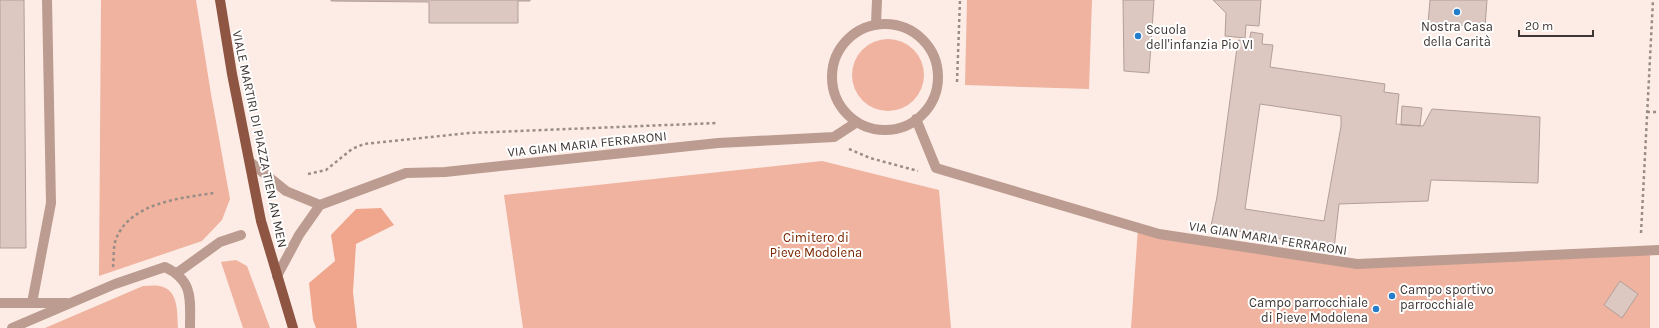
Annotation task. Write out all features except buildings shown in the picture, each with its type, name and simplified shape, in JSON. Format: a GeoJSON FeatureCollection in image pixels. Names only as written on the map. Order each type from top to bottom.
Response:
{"type":"FeatureCollection","features":[{"type":"Feature","properties":{"kind":"main road","name":"VIALE MARTIRI DI PIAZZA TIEN AN MEN"},"geometry":{"type":"LineString","coordinates":[[220,0],[232,74],[261,221],[293,328]]}},
{"type":"Feature","properties":{"kind":"street"},"geometry":{"type":"LineString","coordinates":[[32,303],[51,203],[47,0]]}},
{"type":"Feature","properties":{"kind":"street"},"geometry":{"type":"LineString","coordinates":[[876,24],[877,0]]}},
{"type":"Feature","properties":{"kind":"street"},"geometry":{"type":"LineString","coordinates":[[876,24],[892,24],[907,28],[920,37],[930,49],[936,63],[938,79],[935,94],[928,108],[916,119],[903,126],[887,130],[872,128],[857,122],[845,111],[836,97],[832,82],[833,66],[838,51],[848,38],[861,29],[876,24]]}},
{"type":"Feature","properties":{"kind":"street","name":"VIA GIAN MARIA FERRARONI"},"geometry":{"type":"LineString","coordinates":[[916,119],[936,168],[1159,234],[1356,264],[1659,250]]}},
{"type":"Feature","properties":{"kind":"street","name":"VIA GIAN MARIA FERRARONI"},"geometry":{"type":"LineString","coordinates":[[320,205],[406,173],[445,172],[718,142],[834,137],[857,122]]}},
{"type":"Feature","properties":{"kind":"street"},"geometry":{"type":"LineString","coordinates":[[250,162],[286,191],[320,205],[299,235],[277,276]]}},
{"type":"Feature","properties":{"kind":"street"},"geometry":{"type":"LineString","coordinates":[[178,274],[220,242],[241,235]]}},
{"type":"Feature","properties":{"kind":"street"},"geometry":{"type":"LineString","coordinates":[[12,328],[115,284],[165,267],[178,274],[187,285],[190,301],[190,328]]}},
{"type":"Feature","properties":{"kind":"street"},"geometry":{"type":"LineString","coordinates":[[0,303],[72,303]]}},
{"type":"Feature","properties":{"kind":"path"},"geometry":{"type":"LineString","coordinates":[[957,82],[960,0]]}},
{"type":"Feature","properties":{"kind":"path"},"geometry":{"type":"LineString","coordinates":[[1640,251],[1653,0]]}},
{"type":"Feature","properties":{"kind":"path"},"geometry":{"type":"LineString","coordinates":[[1647,112],[1659,112]]}},
{"type":"Feature","properties":{"kind":"path"},"geometry":{"type":"LineString","coordinates":[[115,284],[113,271],[116,240],[126,222],[151,206],[214,193]]}},
{"type":"Feature","properties":{"kind":"green space"},"geometry":{"type":"Polygon","coordinates":[[[101,0],[196,0],[230,199],[222,220],[202,241],[99,276],[101,0]]]}},
{"type":"Feature","properties":{"kind":"green space"},"geometry":{"type":"Polygon","coordinates":[[[967,0],[1092,0],[1089,89],[965,85],[967,0]]]}},
{"type":"Feature","properties":{"kind":"green space"},"geometry":{"type":"Polygon","coordinates":[[[888,39],[908,45],[918,55],[924,75],[918,95],[908,105],[888,111],[868,105],[858,95],[852,75],[858,55],[868,45],[888,39]]]}},
{"type":"Feature","properties":{"kind":"green space","name":"Cimitero di Pieve Modolena"},"geometry":{"type":"Polygon","coordinates":[[[822,161],[939,190],[951,328],[523,328],[504,195],[822,161]]]}},
{"type":"Feature","properties":{"kind":"green space","name":"Campo sportivo parrocchiale"},"geometry":{"type":"Polygon","coordinates":[[[1138,228],[1357,264],[1650,251],[1650,328],[1131,328],[1138,228]]]}},
{"type":"Feature","properties":{"kind":"green space"},"geometry":{"type":"Polygon","coordinates":[[[236,260],[247,266],[270,328],[243,328],[221,262],[236,260]]]}},
{"type":"Feature","properties":{"kind":"green space"},"geometry":{"type":"Polygon","coordinates":[[[143,286],[159,286],[166,288],[174,296],[177,308],[178,328],[45,328],[143,286]]]}},
{"type":"Feature","properties":{"kind":"shaded area"},"geometry":{"type":"Polygon","coordinates":[[[381,208],[394,225],[356,244],[353,292],[357,328],[316,328],[313,320],[309,283],[335,261],[331,235],[356,209],[381,208]]]}},
{"type":"Feature","properties":{"kind":"place","name":"Nostra Casa della Carità"},"geometry":{"type":"Point","coordinates":[1457,12]}},
{"type":"Feature","properties":{"kind":"place","name":"Scuola dell'infanzia Pio VI"},"geometry":{"type":"Point","coordinates":[1138,36]}},
{"type":"Feature","properties":{"kind":"place","name":"Campo sportivo parrocchiale"},"geometry":{"type":"Point","coordinates":[1392,296]}},
{"type":"Feature","properties":{"kind":"place","name":"Campo parrocchiale di Pieve Modolena"},"geometry":{"type":"Point","coordinates":[1376,309]}}]}
